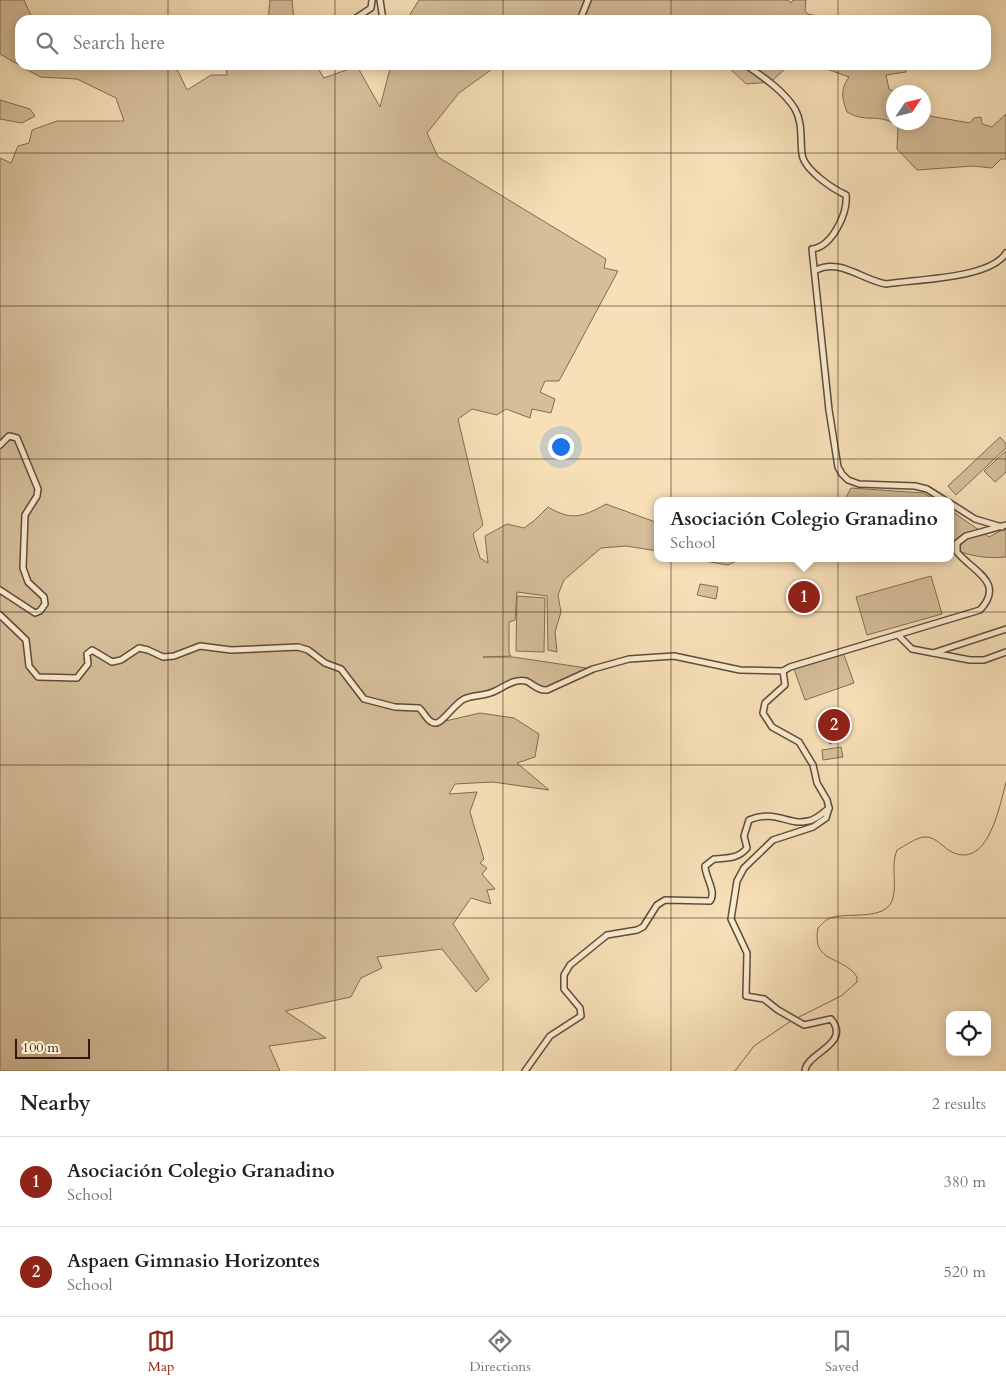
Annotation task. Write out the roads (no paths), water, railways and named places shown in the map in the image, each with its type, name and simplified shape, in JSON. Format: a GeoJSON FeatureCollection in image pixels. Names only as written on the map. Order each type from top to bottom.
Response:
{"type":"FeatureCollection","features":[{"type":"Feature","properties":{"kind":"street"},"geometry":{"type":"LineString","coordinates":[[360,15],[371,8],[372,0]]}},
{"type":"Feature","properties":{"kind":"street"},"geometry":{"type":"LineString","coordinates":[[380,0],[382,15]]}},
{"type":"Feature","properties":{"kind":"street"},"geometry":{"type":"LineString","coordinates":[[582,15],[588,0]]}},
{"type":"Feature","properties":{"kind":"street"},"geometry":{"type":"LineString","coordinates":[[752,70],[780,92],[794,108],[800,122],[802,156],[806,163],[823,180],[846,194],[844,210],[833,237],[818,248],[812,249],[838,466],[848,480],[859,484],[921,487],[939,497]]}},
{"type":"Feature","properties":{"kind":"street"},"geometry":{"type":"LineString","coordinates":[[816,270],[831,265],[839,266],[873,282],[886,284],[976,272],[999,263],[1006,254]]}},
{"type":"Feature","properties":{"kind":"street"},"geometry":{"type":"LineString","coordinates":[[0,445],[8,436],[17,438],[38,489],[37,496],[25,516],[22,568],[28,582],[44,598],[45,604],[40,612],[35,612],[0,590]]}},
{"type":"Feature","properties":{"kind":"street"},"geometry":{"type":"LineString","coordinates":[[954,506],[975,519],[1004,526]]}},
{"type":"Feature","properties":{"kind":"street"},"geometry":{"type":"LineString","coordinates":[[0,615],[23,635],[28,646],[29,666],[38,677],[77,678],[88,664],[87,654],[92,650],[112,662],[121,660],[139,648],[163,657],[174,656],[200,646],[231,650],[298,647],[308,650],[325,663],[341,668],[364,699],[396,707],[418,708],[430,722],[435,723],[440,722],[451,708],[464,699],[493,692],[511,683],[526,682],[538,689],[547,690],[593,669],[630,659],[674,656],[690,658],[715,666],[783,671],[790,666],[844,649],[980,610],[987,605],[994,590],[992,581],[986,574],[962,559],[956,548],[960,540],[966,536],[1004,526]]}},
{"type":"Feature","properties":{"kind":"street"},"geometry":{"type":"LineString","coordinates":[[933,653],[1006,629]]}},
{"type":"Feature","properties":{"kind":"street"},"geometry":{"type":"LineString","coordinates":[[898,634],[912,649],[976,661],[1006,652]]}},
{"type":"Feature","properties":{"kind":"street"},"geometry":{"type":"LineString","coordinates":[[783,671],[785,685],[765,703],[763,713],[772,726],[799,742],[813,765],[816,783],[827,800],[829,808],[826,818],[820,823],[773,840],[744,868],[737,881],[730,912],[733,925],[747,953],[746,996],[764,999],[778,1010],[804,1025],[826,1019],[831,1019],[834,1023],[835,1034],[829,1047],[808,1062],[805,1071]]}},
{"type":"Feature","properties":{"kind":"street"},"geometry":{"type":"LineString","coordinates":[[525,1071],[550,1036],[581,1016],[580,1008],[564,989],[564,975],[570,965],[607,935],[637,930],[643,926],[657,906],[666,900],[710,900],[713,892],[705,873],[706,866],[714,858],[732,858],[747,848],[744,836],[749,820],[768,814],[804,822],[810,821],[829,808]]}},
{"type":"Feature","properties":{"kind":"waterway"},"geometry":{"type":"LineString","coordinates":[[797,1018],[841,996],[857,982],[857,977],[851,970],[824,954],[819,948],[817,940],[818,928],[825,921],[832,918],[866,915],[882,911],[888,907],[894,895],[894,862],[897,850],[914,840],[929,837],[954,853],[966,855],[976,851],[991,831],[1006,782]]}},
{"type":"Feature","properties":{"kind":"waterway"},"geometry":{"type":"LineString","coordinates":[[735,1071],[754,1046],[791,1021]]}},
{"type":"Feature","properties":{"kind":"place","name":"Asociación Colegio Granadino"},"geometry":{"type":"Point","coordinates":[804,597]}},
{"type":"Feature","properties":{"kind":"place","name":"Aspaen Gimnasio Horizontes"},"geometry":{"type":"Point","coordinates":[834,725]}}]}
